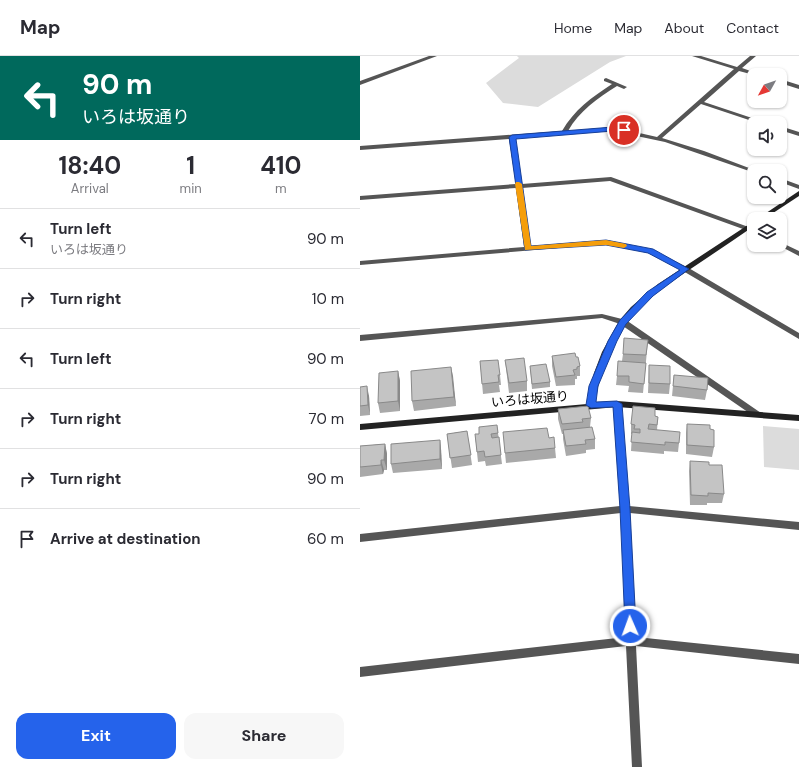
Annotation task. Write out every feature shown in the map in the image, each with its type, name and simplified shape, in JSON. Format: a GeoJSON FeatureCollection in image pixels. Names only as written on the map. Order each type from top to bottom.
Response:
{"type":"FeatureCollection","features":[{"type":"Feature","properties":{"kind":"street"},"geometry":{"type":"LineString","coordinates":[[360,83],[434,56]]}},
{"type":"Feature","properties":{"kind":"street"},"geometry":{"type":"LineString","coordinates":[[694,56],[747,72]]}},
{"type":"Feature","properties":{"kind":"street"},"geometry":{"type":"LineString","coordinates":[[659,138],[753,56]]}},
{"type":"Feature","properties":{"kind":"street"},"geometry":{"type":"LineString","coordinates":[[606,80],[624,87]]}},
{"type":"Feature","properties":{"kind":"street"},"geometry":{"type":"LineString","coordinates":[[787,83],[799,87]]}},
{"type":"Feature","properties":{"kind":"street"},"geometry":{"type":"LineString","coordinates":[[564,133],[568,125],[591,99],[616,84]]}},
{"type":"Feature","properties":{"kind":"street"},"geometry":{"type":"LineString","coordinates":[[699,102],[747,118]]}},
{"type":"Feature","properties":{"kind":"street"},"geometry":{"type":"LineString","coordinates":[[360,148],[613,129],[659,138],[747,169]]}},
{"type":"Feature","properties":{"kind":"street"},"geometry":{"type":"LineString","coordinates":[[787,130],[799,134]]}},
{"type":"Feature","properties":{"kind":"street"},"geometry":{"type":"LineString","coordinates":[[512,137],[528,248]]}},
{"type":"Feature","properties":{"kind":"street"},"geometry":{"type":"LineString","coordinates":[[360,198],[611,179],[747,229]]}},
{"type":"Feature","properties":{"kind":"street"},"geometry":{"type":"LineString","coordinates":[[787,183],[799,187]]}},
{"type":"Feature","properties":{"kind":"street"},"geometry":{"type":"LineString","coordinates":[[770,212],[799,193]]}},
{"type":"Feature","properties":{"kind":"street"},"geometry":{"type":"LineString","coordinates":[[591,405],[597,376],[623,322],[650,294],[685,269],[747,232]]}},
{"type":"Feature","properties":{"kind":"street"},"geometry":{"type":"LineString","coordinates":[[360,263],[606,242],[650,251],[685,269],[799,336]]}},
{"type":"Feature","properties":{"kind":"street"},"geometry":{"type":"LineString","coordinates":[[787,248],[799,254]]}},
{"type":"Feature","properties":{"kind":"street"},"geometry":{"type":"LineString","coordinates":[[360,338],[602,316],[623,322],[758,415]]}},
{"type":"Feature","properties":{"kind":"street"},"geometry":{"type":"LineString","coordinates":[[617,404],[625,509],[636,767]]}},
{"type":"Feature","properties":{"kind":"street","name":"いろは坂通り"},"geometry":{"type":"LineString","coordinates":[[360,427],[591,405],[617,404],[799,418]]}},
{"type":"Feature","properties":{"kind":"street"},"geometry":{"type":"LineString","coordinates":[[360,538],[625,509],[799,526]]}},
{"type":"Feature","properties":{"kind":"street"},"geometry":{"type":"LineString","coordinates":[[360,672],[631,641],[799,659]]}},
{"type":"Feature","properties":{"kind":"shaded area"},"geometry":{"type":"Polygon","coordinates":[[[517,56],[626,56],[610,62],[538,107],[503,103],[486,83],[519,58],[517,56]]]}},
{"type":"Feature","properties":{"kind":"shaded area"},"geometry":{"type":"Polygon","coordinates":[[[763,426],[799,429],[799,470],[764,467],[763,426]]]}},
{"type":"Feature","properties":{"kind":"building"},"geometry":{"type":"Polygon","coordinates":[[[624,338],[648,340],[646,355],[623,354],[624,338]]]}},
{"type":"Feature","properties":{"kind":"building"},"geometry":{"type":"Polygon","coordinates":[[[575,353],[576,357],[578,357],[580,366],[573,370],[575,375],[556,377],[552,356],[575,353]]]}},
{"type":"Feature","properties":{"kind":"building"},"geometry":{"type":"Polygon","coordinates":[[[524,358],[527,381],[509,383],[505,360],[524,358]]]}},
{"type":"Feature","properties":{"kind":"building"},"geometry":{"type":"Polygon","coordinates":[[[498,360],[500,375],[498,375],[499,382],[482,384],[480,361],[498,360]]]}},
{"type":"Feature","properties":{"kind":"building"},"geometry":{"type":"Polygon","coordinates":[[[618,361],[646,363],[644,384],[629,382],[629,376],[617,376],[618,361]]]}},
{"type":"Feature","properties":{"kind":"building"},"geometry":{"type":"Polygon","coordinates":[[[546,364],[550,382],[532,384],[530,366],[546,364]]]}},
{"type":"Feature","properties":{"kind":"building"},"geometry":{"type":"Polygon","coordinates":[[[649,365],[670,366],[670,384],[649,383],[649,365]]]}},
{"type":"Feature","properties":{"kind":"building"},"geometry":{"type":"Polygon","coordinates":[[[451,367],[454,397],[412,401],[411,371],[451,367]]]}},
{"type":"Feature","properties":{"kind":"building"},"geometry":{"type":"Polygon","coordinates":[[[398,371],[398,401],[378,403],[379,373],[398,371]]]}},
{"type":"Feature","properties":{"kind":"building"},"geometry":{"type":"Polygon","coordinates":[[[674,375],[708,378],[707,390],[673,386],[674,375]]]}},
{"type":"Feature","properties":{"kind":"building"},"geometry":{"type":"Polygon","coordinates":[[[367,386],[368,405],[360,406],[360,387],[367,386]]]}},
{"type":"Feature","properties":{"kind":"building"},"geometry":{"type":"Polygon","coordinates":[[[588,406],[591,418],[582,419],[583,422],[562,424],[558,409],[588,406]]]}},
{"type":"Feature","properties":{"kind":"building"},"geometry":{"type":"Polygon","coordinates":[[[633,406],[655,408],[655,416],[658,417],[657,425],[649,424],[648,429],[680,432],[679,443],[665,442],[665,445],[631,442],[632,432],[640,433],[640,429],[634,429],[635,425],[631,424],[633,406]]]}},
{"type":"Feature","properties":{"kind":"building"},"geometry":{"type":"Polygon","coordinates":[[[687,424],[710,425],[710,429],[714,430],[714,447],[687,445],[687,424]]]}},
{"type":"Feature","properties":{"kind":"building"},"geometry":{"type":"Polygon","coordinates":[[[497,425],[498,433],[491,434],[492,438],[499,437],[501,455],[485,457],[484,451],[477,452],[475,434],[479,434],[479,427],[497,425]]]}},
{"type":"Feature","properties":{"kind":"building"},"geometry":{"type":"Polygon","coordinates":[[[592,427],[595,439],[585,440],[586,444],[566,446],[563,430],[592,427]]]}},
{"type":"Feature","properties":{"kind":"building"},"geometry":{"type":"Polygon","coordinates":[[[547,428],[549,438],[554,437],[555,448],[505,453],[503,432],[547,428]]]}},
{"type":"Feature","properties":{"kind":"building"},"geometry":{"type":"Polygon","coordinates":[[[467,431],[471,455],[450,458],[447,434],[467,431]]]}},
{"type":"Feature","properties":{"kind":"building"},"geometry":{"type":"Polygon","coordinates":[[[440,440],[440,459],[391,464],[391,444],[440,440]]]}},
{"type":"Feature","properties":{"kind":"building"},"geometry":{"type":"Polygon","coordinates":[[[385,444],[384,460],[381,460],[381,465],[360,467],[360,446],[385,444]]]}},
{"type":"Feature","properties":{"kind":"building"},"geometry":{"type":"Polygon","coordinates":[[[690,461],[709,462],[709,465],[722,465],[724,494],[708,493],[708,496],[691,495],[690,461]]]}},
{"type":"Feature","properties":{"kind":"slow traffic"},"geometry":{"type":"LineString","coordinates":[[519,184],[528,248],[606,242],[624,246]]}},
{"type":"Feature","properties":{"kind":"route"},"geometry":{"type":"LineString","coordinates":[[624,130],[613,129],[512,137],[528,248],[606,242],[650,251],[685,269],[650,294],[623,322],[597,376],[591,405],[617,404],[625,509],[630,626]]}}]}
